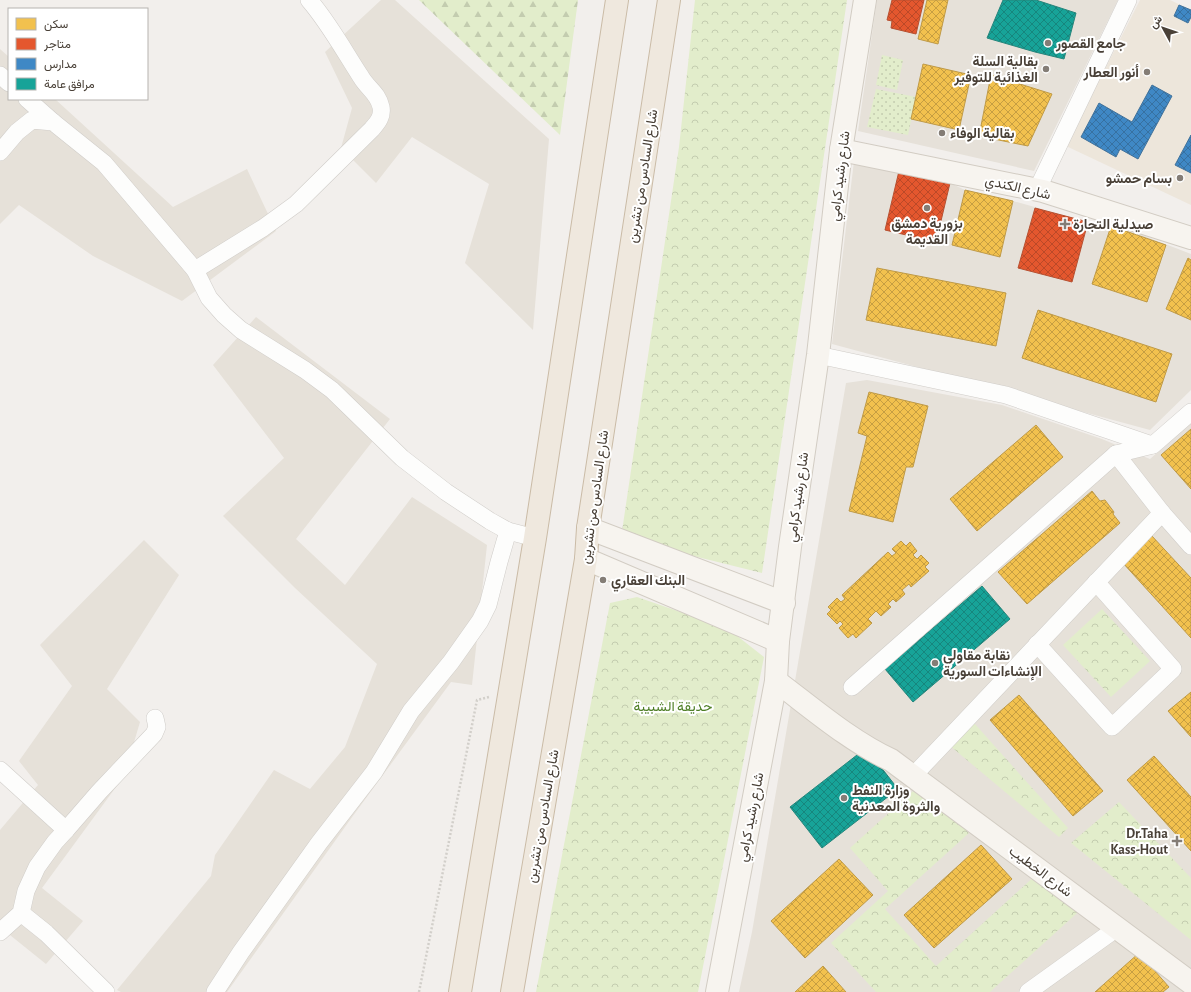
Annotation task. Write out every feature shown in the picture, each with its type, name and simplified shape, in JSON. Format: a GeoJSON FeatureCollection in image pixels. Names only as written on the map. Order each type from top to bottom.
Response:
{"type":"FeatureCollection","features":[{"type":"Feature","properties":{"kind":"highway"},"geometry":{"type":"LineString","coordinates":[[460,992],[535,538],[617,0]]}},
{"type":"Feature","properties":{"kind":"highway","name":"شارع السادس من تشرين"},"geometry":{"type":"LineString","coordinates":[[512,992],[586,559],[588,528],[669,0]]}},
{"type":"Feature","properties":{"kind":"main road","name":"شارع رشيد كرامي"},"geometry":{"type":"LineString","coordinates":[[717,992],[776,675],[778,641],[790,547],[818,355],[841,150],[865,0]]}},
{"type":"Feature","properties":{"kind":"main road","name":"شارع الكندي"},"geometry":{"type":"LineString","coordinates":[[841,150],[1037,190],[1191,238]]}},
{"type":"Feature","properties":{"kind":"main road"},"geometry":{"type":"LineString","coordinates":[[588,528],[784,603]]}},
{"type":"Feature","properties":{"kind":"main road"},"geometry":{"type":"LineString","coordinates":[[586,559],[778,641]]}},
{"type":"Feature","properties":{"kind":"main road","name":"شارع الخطيب"},"geometry":{"type":"LineString","coordinates":[[776,675],[860,729],[891,760],[1191,983]]}},
{"type":"Feature","properties":{"kind":"street"},"geometry":{"type":"LineString","coordinates":[[195,270],[263,228],[296,204],[372,129],[380,119],[381,109],[378,97],[362,79],[332,31],[309,0]]}},
{"type":"Feature","properties":{"kind":"street"},"geometry":{"type":"LineString","coordinates":[[1037,190],[1128,0]]}},
{"type":"Feature","properties":{"kind":"street"},"geometry":{"type":"LineString","coordinates":[[0,76],[8,82]]}},
{"type":"Feature","properties":{"kind":"street"},"geometry":{"type":"LineString","coordinates":[[28,100],[104,163],[195,270],[210,298],[224,315],[241,330],[305,370],[332,390],[402,458],[465,505],[508,531],[535,538]]}},
{"type":"Feature","properties":{"kind":"street"},"geometry":{"type":"LineString","coordinates":[[0,152],[17,132],[32,120],[53,122]]}},
{"type":"Feature","properties":{"kind":"street"},"geometry":{"type":"LineString","coordinates":[[818,355],[1006,395],[1153,445]]}},
{"type":"Feature","properties":{"kind":"street"},"geometry":{"type":"LineString","coordinates":[[852,687],[1116,454],[1153,445],[1191,412]]}},
{"type":"Feature","properties":{"kind":"street"},"geometry":{"type":"LineString","coordinates":[[1116,454],[1162,513],[1191,546]]}},
{"type":"Feature","properties":{"kind":"street"},"geometry":{"type":"LineString","coordinates":[[913,776],[1162,513]]}},
{"type":"Feature","properties":{"kind":"street"},"geometry":{"type":"LineString","coordinates":[[215,992],[319,843],[374,772],[411,712],[451,662],[480,621],[488,605],[498,562],[508,531]]}},
{"type":"Feature","properties":{"kind":"street"},"geometry":{"type":"LineString","coordinates":[[1037,644],[1112,727],[1172,669],[1096,582]]}},
{"type":"Feature","properties":{"kind":"street"},"geometry":{"type":"LineString","coordinates":[[0,932],[21,913],[26,891],[38,867],[54,842],[154,734],[157,727],[155,718]]}},
{"type":"Feature","properties":{"kind":"street"},"geometry":{"type":"LineString","coordinates":[[0,770],[66,830]]}},
{"type":"Feature","properties":{"kind":"street"},"geometry":{"type":"LineString","coordinates":[[21,913],[46,933],[106,992]]}},
{"type":"Feature","properties":{"kind":"street"},"geometry":{"type":"LineString","coordinates":[[1028,992],[1117,928]]}},
{"type":"Feature","properties":{"kind":"path"},"geometry":{"type":"LineString","coordinates":[[419,992],[477,700],[509,692]]}},
{"type":"Feature","properties":{"kind":"shaded area"},"geometry":{"type":"Polygon","coordinates":[[[381,0],[395,0],[549,139],[533,330],[465,263],[489,184],[412,137],[376,183],[341,148],[352,108],[325,52],[381,0]]]}},
{"type":"Feature","properties":{"kind":"shaded area"},"geometry":{"type":"Polygon","coordinates":[[[877,0],[1118,0],[1034,171],[858,131],[877,0]]]}},
{"type":"Feature","properties":{"kind":"shaded area","name":"أنور العطار"},"geometry":{"type":"Polygon","coordinates":[[[1140,0],[1170,0],[1191,10],[1191,205],[1066,146],[1140,0]]]}},
{"type":"Feature","properties":{"kind":"shaded area"},"geometry":{"type":"Polygon","coordinates":[[[0,49],[8,56],[8,100],[56,100],[173,207],[247,169],[276,231],[182,301],[93,256],[19,205],[0,224],[0,49]]]}},
{"type":"Feature","properties":{"kind":"shaded area"},"geometry":{"type":"Polygon","coordinates":[[[854,161],[950,183],[965,190],[1013,201],[1088,222],[1111,226],[1142,235],[1191,254],[1191,390],[1150,430],[832,344],[854,161]]]}},
{"type":"Feature","properties":{"kind":"shaded area"},"geometry":{"type":"Polygon","coordinates":[[[256,317],[390,419],[296,539],[345,585],[412,497],[487,545],[472,685],[451,682],[227,992],[121,992],[117,990],[211,876],[215,855],[274,770],[310,789],[345,747],[377,664],[295,588],[223,516],[284,458],[213,365],[256,317]]]}},
{"type":"Feature","properties":{"kind":"shaded area"},"geometry":{"type":"Polygon","coordinates":[[[867,380],[1002,405],[1102,439],[1150,459],[1191,423],[1191,992],[739,992],[752,932],[846,383],[867,380]]]}},
{"type":"Feature","properties":{"kind":"shaded area"},"geometry":{"type":"Polygon","coordinates":[[[144,540],[179,575],[107,689],[140,722],[124,776],[42,888],[83,921],[46,964],[0,927],[0,830],[38,785],[19,761],[72,686],[40,645],[144,540]]]}},
{"type":"Feature","properties":{"kind":"green space"},"geometry":{"type":"Polygon","coordinates":[[[419,0],[578,0],[560,135],[419,0]]]}},
{"type":"Feature","properties":{"kind":"green space"},"geometry":{"type":"Polygon","coordinates":[[[695,0],[847,0],[762,573],[621,538],[679,147],[695,0]]]}},
{"type":"Feature","properties":{"kind":"green space"},"geometry":{"type":"Polygon","coordinates":[[[882,55],[903,60],[897,90],[876,85],[882,55]]]}},
{"type":"Feature","properties":{"kind":"green space"},"geometry":{"type":"Polygon","coordinates":[[[876,89],[916,97],[908,135],[867,127],[876,89]]]}},
{"type":"Feature","properties":{"kind":"green space","name":"حديقة الشبيبة"},"geometry":{"type":"Polygon","coordinates":[[[637,597],[727,628],[764,657],[698,992],[536,992],[610,603],[637,597]]]}},
{"type":"Feature","properties":{"kind":"green space"},"geometry":{"type":"Polygon","coordinates":[[[1102,609],[1150,661],[1111,697],[1063,645],[1102,609]]]}},
{"type":"Feature","properties":{"kind":"green space"},"geometry":{"type":"Polygon","coordinates":[[[974,723],[1068,828],[1059,837],[949,745],[974,723]]]}},
{"type":"Feature","properties":{"kind":"green space"},"geometry":{"type":"Polygon","coordinates":[[[923,782],[969,833],[885,909],[936,966],[1037,874],[1087,904],[990,992],[876,992],[831,943],[888,891],[850,848],[923,782]]]}},
{"type":"Feature","properties":{"kind":"green space"},"geometry":{"type":"Polygon","coordinates":[[[1119,802],[1191,878],[1191,940],[1071,843],[1119,802]]]}},
{"type":"Feature","properties":{"kind":"building: سكن"},"geometry":{"type":"Polygon","coordinates":[[[927,0],[948,0],[938,44],[918,39],[927,0]]]}},
{"type":"Feature","properties":{"kind":"building: سكن"},"geometry":{"type":"Polygon","coordinates":[[[923,64],[971,75],[959,130],[911,119],[923,64]]]}},
{"type":"Feature","properties":{"kind":"building: سكن"},"geometry":{"type":"Polygon","coordinates":[[[991,75],[1052,94],[1028,146],[979,136],[991,75]]]}},
{"type":"Feature","properties":{"kind":"building: سكن"},"geometry":{"type":"Polygon","coordinates":[[[965,190],[1013,201],[1000,257],[952,245],[965,190]]]}},
{"type":"Feature","properties":{"kind":"building: سكن"},"geometry":{"type":"Polygon","coordinates":[[[1111,226],[1166,245],[1147,302],[1092,284],[1111,226]]]}},
{"type":"Feature","properties":{"kind":"building: سكن"},"geometry":{"type":"Polygon","coordinates":[[[1188,258],[1191,260],[1191,320],[1166,309],[1188,258]]]}},
{"type":"Feature","properties":{"kind":"building: سكن"},"geometry":{"type":"Polygon","coordinates":[[[877,268],[1006,293],[996,346],[866,320],[877,268]]]}},
{"type":"Feature","properties":{"kind":"building: سكن"},"geometry":{"type":"Polygon","coordinates":[[[1038,310],[1172,354],[1156,402],[1022,358],[1038,310]]]}},
{"type":"Feature","properties":{"kind":"building: سكن"},"geometry":{"type":"Polygon","coordinates":[[[869,392],[928,406],[913,467],[906,467],[893,522],[849,511],[867,436],[858,433],[869,392]]]}},
{"type":"Feature","properties":{"kind":"building: سكن"},"geometry":{"type":"Polygon","coordinates":[[[1036,425],[1063,457],[977,531],[950,499],[1036,425]]]}},
{"type":"Feature","properties":{"kind":"building: سكن"},"geometry":{"type":"Polygon","coordinates":[[[1191,429],[1191,489],[1161,455],[1191,429]]]}},
{"type":"Feature","properties":{"kind":"building: سكن"},"geometry":{"type":"Polygon","coordinates":[[[1092,491],[1100,501],[1105,500],[1120,523],[1027,604],[998,572],[1092,491]]]}},
{"type":"Feature","properties":{"kind":"building: سكن"},"geometry":{"type":"Polygon","coordinates":[[[1151,535],[1191,578],[1191,638],[1122,562],[1151,535]]]}},
{"type":"Feature","properties":{"kind":"building: سكن"},"geometry":{"type":"Polygon","coordinates":[[[901,541],[906,546],[910,542],[917,551],[913,555],[917,559],[921,555],[929,563],[925,567],[929,571],[911,587],[909,584],[902,590],[905,594],[896,602],[893,599],[888,604],[891,607],[881,616],[876,611],[868,619],[872,623],[856,638],[853,634],[848,638],[839,628],[843,624],[840,621],[837,624],[827,614],[831,610],[828,607],[837,598],[841,602],[845,599],[842,595],[888,552],[892,556],[896,553],[892,549],[901,541]]]}},
{"type":"Feature","properties":{"kind":"building: سكن"},"geometry":{"type":"Polygon","coordinates":[[[1191,692],[1191,737],[1168,711],[1191,692]]]}},
{"type":"Feature","properties":{"kind":"building: سكن"},"geometry":{"type":"Polygon","coordinates":[[[1019,695],[1103,791],[1073,816],[990,720],[1019,695]]]}},
{"type":"Feature","properties":{"kind":"building: سكن"},"geometry":{"type":"Polygon","coordinates":[[[1154,756],[1191,797],[1191,851],[1127,780],[1154,756]]]}},
{"type":"Feature","properties":{"kind":"building: سكن"},"geometry":{"type":"Polygon","coordinates":[[[981,845],[1012,879],[934,948],[904,915],[981,845]]]}},
{"type":"Feature","properties":{"kind":"building: سكن"},"geometry":{"type":"Polygon","coordinates":[[[839,859],[873,895],[805,958],[771,921],[839,859]]]}},
{"type":"Feature","properties":{"kind":"building: سكن"},"geometry":{"type":"Polygon","coordinates":[[[1139,953],[1169,987],[1163,992],[1095,992],[1139,953]]]}},
{"type":"Feature","properties":{"kind":"building: سكن"},"geometry":{"type":"Polygon","coordinates":[[[823,966],[846,992],[795,992],[823,966]]]}},
{"type":"Feature","properties":{"kind":"building: متاجر"},"geometry":{"type":"Polygon","coordinates":[[[892,0],[924,0],[916,34],[891,28],[892,21],[887,20],[892,0]]]}},
{"type":"Feature","properties":{"kind":"building: متاجر"},"geometry":{"type":"Polygon","coordinates":[[[899,171],[950,183],[936,242],[885,230],[899,171]]]}},
{"type":"Feature","properties":{"kind":"building: متاجر"},"geometry":{"type":"Polygon","coordinates":[[[1035,208],[1088,222],[1072,282],[1018,268],[1035,208]]]}},
{"type":"Feature","properties":{"kind":"building: مدارس"},"geometry":{"type":"Polygon","coordinates":[[[1179,5],[1191,10],[1191,17],[1188,23],[1174,16],[1179,5]]]}},
{"type":"Feature","properties":{"kind":"building: مدارس"},"geometry":{"type":"Polygon","coordinates":[[[1152,85],[1172,96],[1138,159],[1120,149],[1116,157],[1081,137],[1099,103],[1132,122],[1152,85]]]}},
{"type":"Feature","properties":{"kind":"building: مدارس"},"geometry":{"type":"Polygon","coordinates":[[[1191,135],[1191,173],[1175,165],[1191,135]]]}},
{"type":"Feature","properties":{"kind":"building: مرافق عامة"},"geometry":{"type":"Polygon","coordinates":[[[1003,0],[1036,0],[1076,13],[1064,59],[987,38],[1003,0]]]}},
{"type":"Feature","properties":{"kind":"building: مرافق عامة"},"geometry":{"type":"Polygon","coordinates":[[[982,586],[1010,619],[913,702],[885,669],[982,586]]]}},
{"type":"Feature","properties":{"kind":"building: مرافق عامة","name":"وزارة النفط والثروة المعدنية"},"geometry":{"type":"Polygon","coordinates":[[[866,748],[898,789],[822,848],[790,807],[866,748]]]}},
{"type":"Feature","properties":{"kind":"place","name":"جامع القصور"},"geometry":{"type":"Point","coordinates":[1048,43]}},
{"type":"Feature","properties":{"kind":"place","name":"بقالية السلة الغذائية للتوفير"},"geometry":{"type":"Point","coordinates":[1046,69]}},
{"type":"Feature","properties":{"kind":"place","name":"أنور العطار"},"geometry":{"type":"Point","coordinates":[1147,72]}},
{"type":"Feature","properties":{"kind":"place","name":"بقالية الوفاء"},"geometry":{"type":"Point","coordinates":[942,133]}},
{"type":"Feature","properties":{"kind":"place","name":"بسام حمشو"},"geometry":{"type":"Point","coordinates":[1180,178]}},
{"type":"Feature","properties":{"kind":"place","name":"بزورية دمشق القديمة"},"geometry":{"type":"Point","coordinates":[927,208]}},
{"type":"Feature","properties":{"kind":"place","name":"صيدلية التجارة"},"geometry":{"type":"Point","coordinates":[1065,224]}},
{"type":"Feature","properties":{"kind":"place","name":"البنك العقاري"},"geometry":{"type":"Point","coordinates":[603,580]}},
{"type":"Feature","properties":{"kind":"place","name":"نقابة مقاولي الإنشاءات السورية"},"geometry":{"type":"Point","coordinates":[935,663]}},
{"type":"Feature","properties":{"kind":"place","name":"وزارة النفط والثروة المعدنية"},"geometry":{"type":"Point","coordinates":[844,798]}},
{"type":"Feature","properties":{"kind":"place","name":"Dr.Taha Kass-Hout"},"geometry":{"type":"Point","coordinates":[1177,841]}}]}
